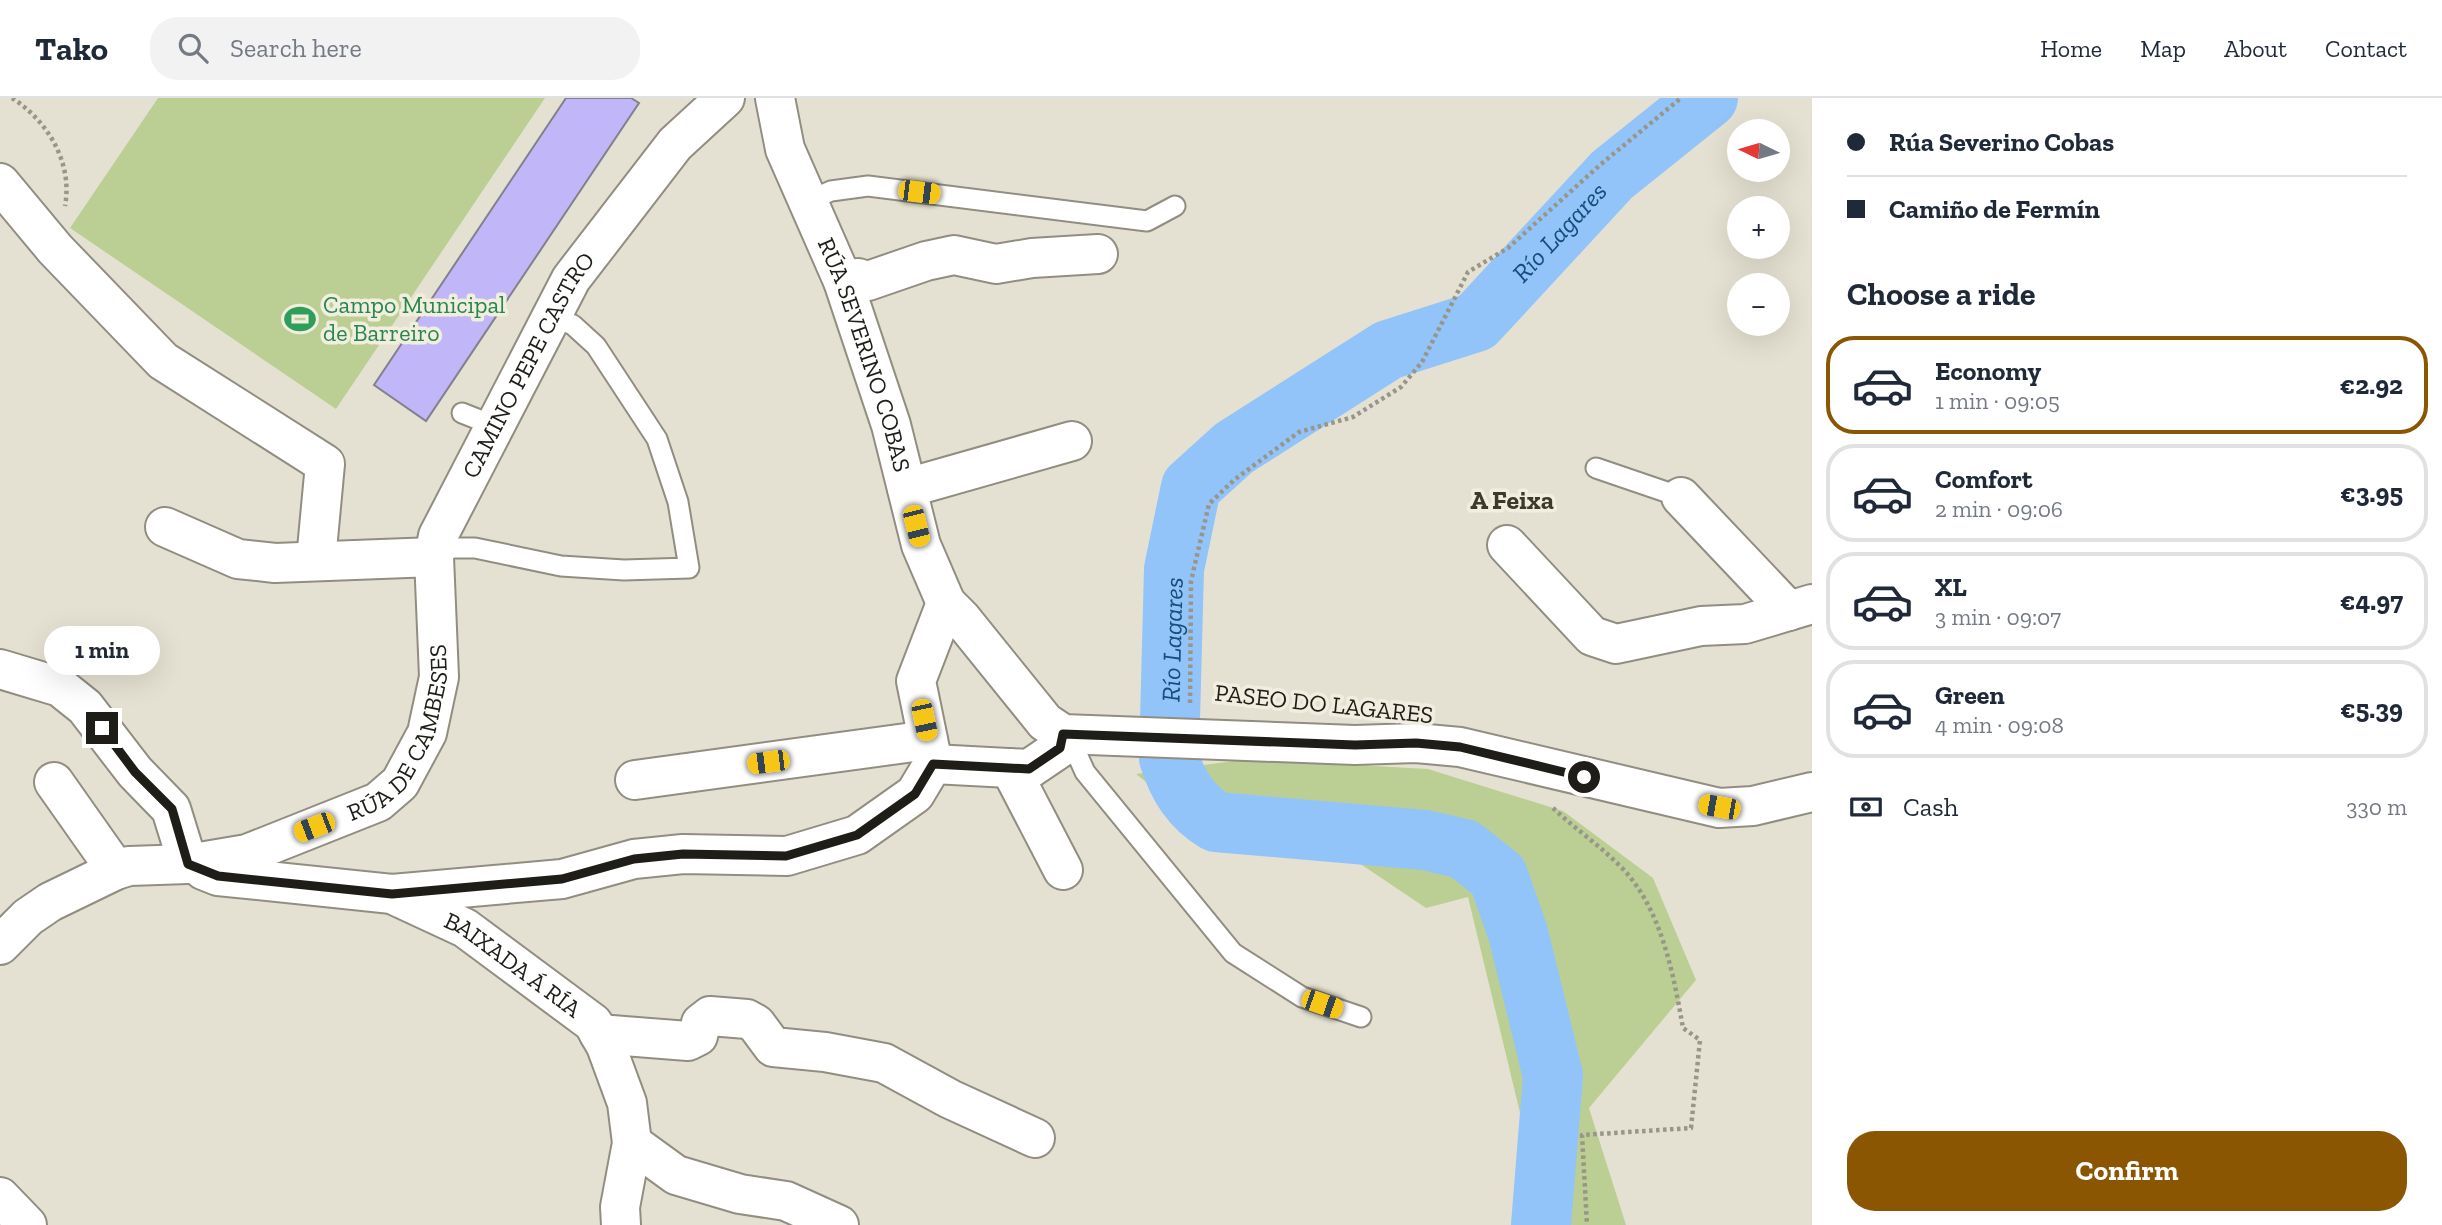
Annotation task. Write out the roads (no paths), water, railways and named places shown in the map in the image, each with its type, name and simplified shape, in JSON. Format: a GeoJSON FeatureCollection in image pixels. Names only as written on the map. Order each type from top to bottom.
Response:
{"type":"FeatureCollection","features":[{"type":"Feature","properties":{"kind":"street","name":"CAMINO PEPE CASTRO"},"geometry":{"type":"LineString","coordinates":[[434,557],[438,536],[479,419],[552,316],[571,279],[675,144],[725,98]]}},
{"type":"Feature","properties":{"kind":"street","name":"RÚA SEVERINO COBAS"},"geometry":{"type":"LineString","coordinates":[[775,98],[785,149],[844,281],[891,425],[921,545],[946,603],[1045,722],[1070,734]]}},
{"type":"Feature","properties":{"kind":"street"},"geometry":{"type":"LineString","coordinates":[[0,183],[55,248],[163,360],[325,464],[316,559]]}},
{"type":"Feature","properties":{"kind":"street"},"geometry":{"type":"LineString","coordinates":[[844,281],[858,278],[868,281],[926,261],[954,255],[996,264],[1032,258],[1098,254]]}},
{"type":"Feature","properties":{"kind":"street"},"geometry":{"type":"LineString","coordinates":[[906,488],[1072,441]]}},
{"type":"Feature","properties":{"kind":"street"},"geometry":{"type":"LineString","coordinates":[[1681,498],[1801,608]]}},
{"type":"Feature","properties":{"kind":"street"},"geometry":{"type":"LineString","coordinates":[[165,527],[238,559],[275,562],[434,557]]}},
{"type":"Feature","properties":{"kind":"street"},"geometry":{"type":"LineString","coordinates":[[1507,545],[1592,636],[1616,644],[1701,626],[1745,624],[1801,608]]}},
{"type":"Feature","properties":{"kind":"street","name":"RÚA DE CAMBESES"},"geometry":{"type":"LineString","coordinates":[[0,945],[14,915],[50,902],[116,870],[130,866],[188,864],[247,854],[378,802],[400,783],[427,733],[439,677],[434,557]]}},
{"type":"Feature","properties":{"kind":"street"},"geometry":{"type":"LineString","coordinates":[[0,669],[60,687],[85,707],[135,772],[172,809],[188,864],[218,876],[392,894],[562,879],[634,859],[683,854],[786,856],[857,835],[915,794],[931,752],[916,681],[946,603]]}},
{"type":"Feature","properties":{"kind":"street"},"geometry":{"type":"LineString","coordinates":[[635,779],[931,752],[1010,768],[1029,769],[1060,748],[1070,734],[1140,736],[1195,723],[1355,745],[1416,743],[1460,747],[1719,807],[1754,806],[1812,792]]}},
{"type":"Feature","properties":{"kind":"street"},"geometry":{"type":"LineString","coordinates":[[1010,768],[1063,870]]}},
{"type":"Feature","properties":{"kind":"street"},"geometry":{"type":"LineString","coordinates":[[54,782],[116,870]]}},
{"type":"Feature","properties":{"kind":"street","name":"BAIXADA Á RÍA"},"geometry":{"type":"LineString","coordinates":[[392,894],[465,928],[593,1023],[627,1103],[632,1143],[620,1207],[621,1225]]}},
{"type":"Feature","properties":{"kind":"street"},"geometry":{"type":"LineString","coordinates":[[599,1034],[688,1041],[698,1036],[701,1023],[710,1016],[747,1019],[756,1024],[772,1047],[825,1052],[884,1063],[950,1099],[1035,1138]]}},
{"type":"Feature","properties":{"kind":"street"},"geometry":{"type":"LineString","coordinates":[[632,1143],[676,1175],[740,1194],[786,1201],[839,1225]]}},
{"type":"Feature","properties":{"kind":"street"},"geometry":{"type":"LineString","coordinates":[[0,1197],[27,1225]]}},
{"type":"Feature","properties":{"kind":"lane"},"geometry":{"type":"LineString","coordinates":[[808,201],[831,191],[868,186],[1147,221],[1175,206]]}},
{"type":"Feature","properties":{"kind":"lane"},"geometry":{"type":"LineString","coordinates":[[434,557],[452,548],[475,548],[561,566],[624,570],[689,568],[678,502],[657,439],[596,346],[573,325],[552,316]]}},
{"type":"Feature","properties":{"kind":"lane"},"geometry":{"type":"LineString","coordinates":[[1597,468],[1681,498]]}},
{"type":"Feature","properties":{"kind":"lane"},"geometry":{"type":"LineString","coordinates":[[1070,734],[1086,772],[1233,953],[1302,997],[1361,1017]]}},
{"type":"Feature","properties":{"kind":"waterway","name":"Río Lagares"},"geometry":{"type":"LineString","coordinates":[[1541,1225],[1553,1076],[1518,933],[1498,876],[1464,849],[1425,840],[1216,822],[1199,810],[1181,787],[1169,758],[1174,569],[1191,487],[1234,448],[1388,350],[1476,322],[1612,175],[1708,98]]}},
{"type":"Feature","properties":{"kind":"place","name":"Campo Municipal de Barreiro"},"geometry":{"type":"Point","coordinates":[300,319]}},
{"type":"Feature","properties":{"kind":"district","name":"A Feixa"},"geometry":{"type":"Point","coordinates":[1512,500]}}]}
